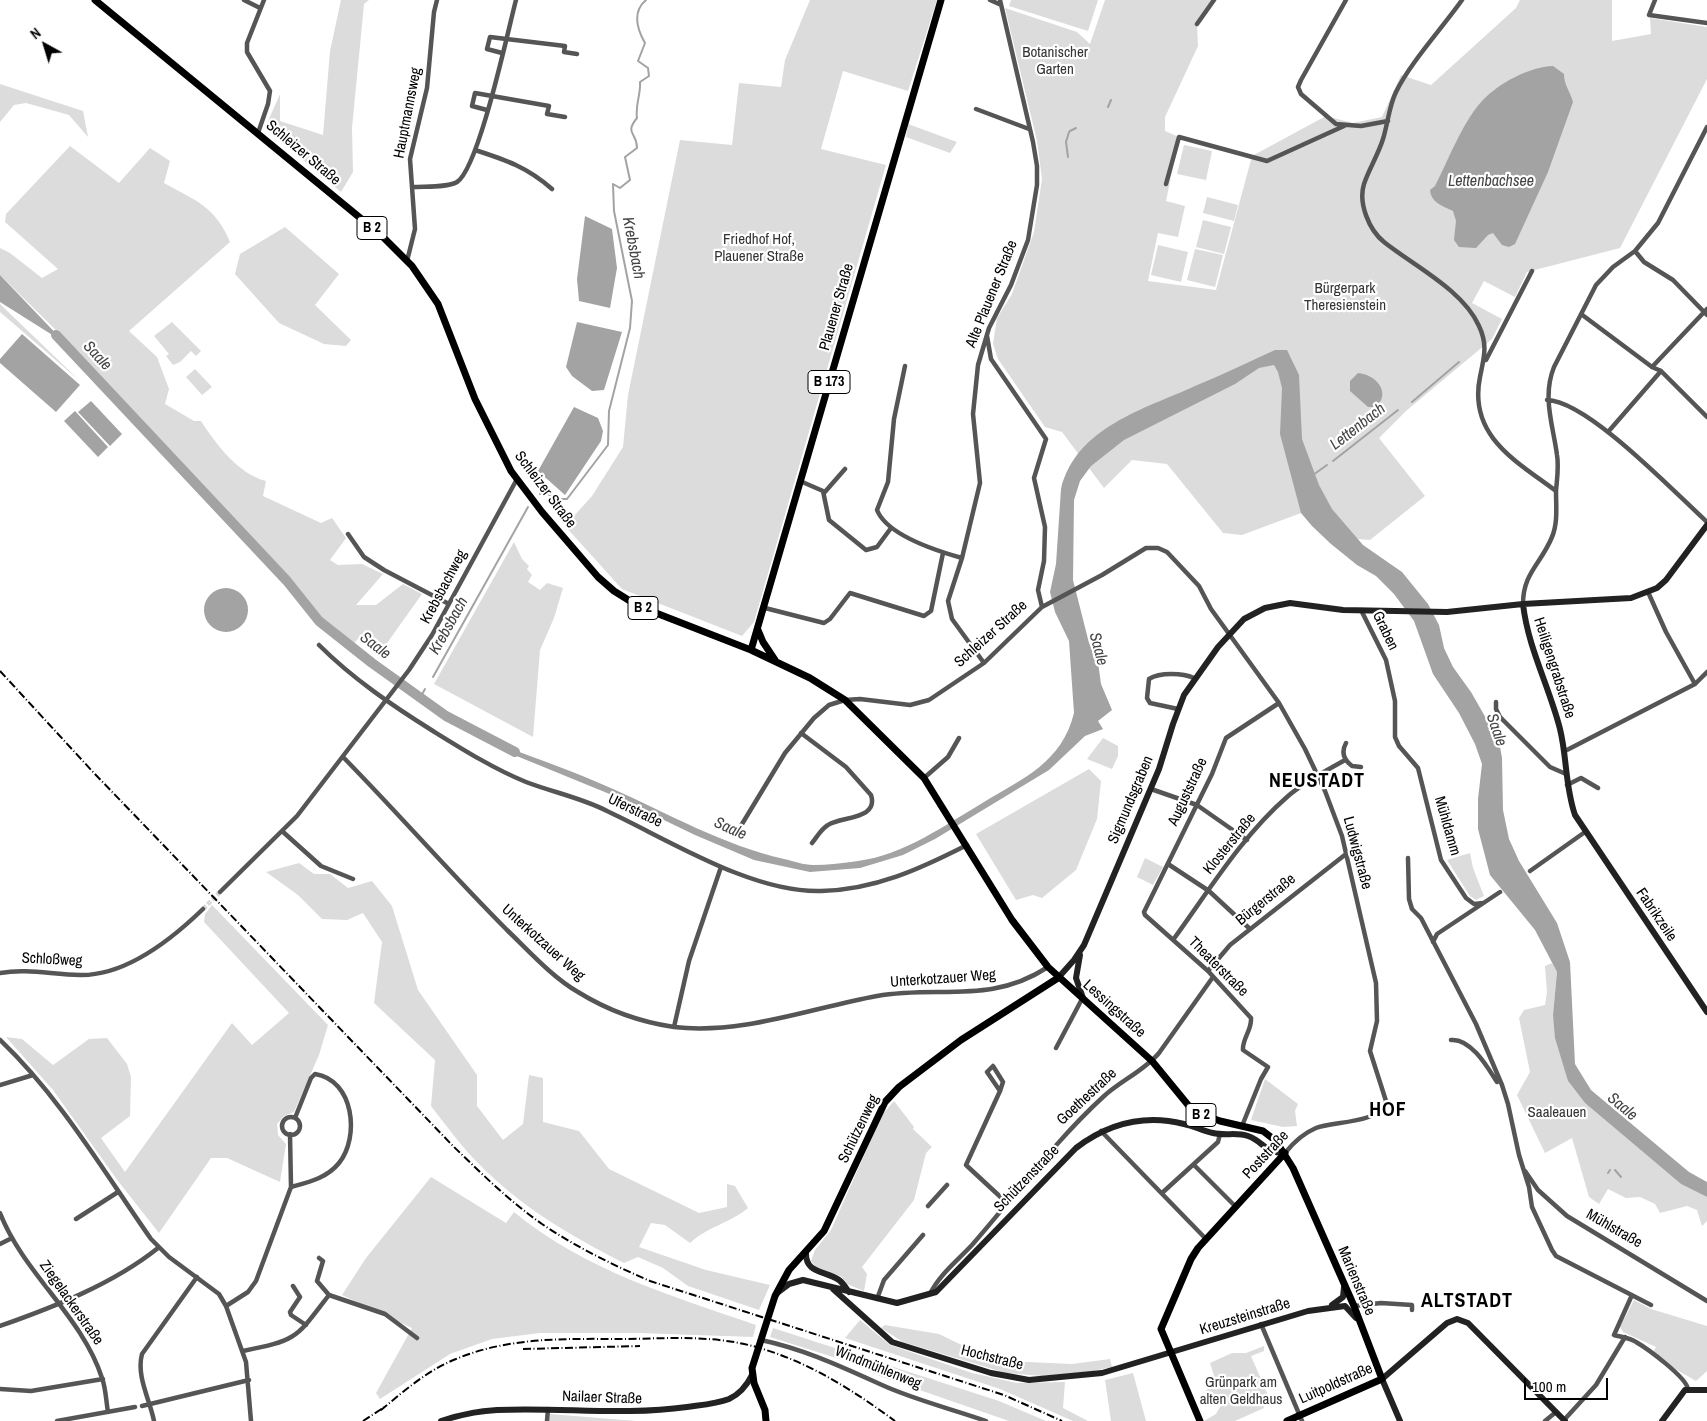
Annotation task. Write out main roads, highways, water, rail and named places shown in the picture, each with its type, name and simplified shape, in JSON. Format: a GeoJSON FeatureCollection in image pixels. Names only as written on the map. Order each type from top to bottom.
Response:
{"type":"FeatureCollection","features":[{"type":"Feature","properties":{"kind":"main road","name":"Schleizer Straße"},"geometry":{"type":"LineString","coordinates":[[95,0],[381,235],[408,260],[438,304],[484,420],[500,453],[517,479],[586,564],[614,591],[647,609],[751,650],[825,686],[845,700],[924,778],[962,838]]}},
{"type":"Feature","properties":{"kind":"main road","name":"Plauener Straße"},"geometry":{"type":"LineString","coordinates":[[751,650],[765,608],[800,481],[941,0]]}},
{"type":"Feature","properties":{"kind":"main road"},"geometry":{"type":"LineString","coordinates":[[758,630],[763,642],[777,662]]}},
{"type":"Feature","properties":{"kind":"main road","name":"Lessingstraße"},"geometry":{"type":"LineString","coordinates":[[962,838],[1012,920],[1048,968],[1152,1062],[1193,1111],[1202,1116],[1268,1134],[1285,1153]]}},
{"type":"Feature","properties":{"kind":"main road","name":"Schützenweg"},"geometry":{"type":"LineString","coordinates":[[766,1421],[765,1410],[752,1375],[753,1363],[769,1312],[775,1296],[790,1270],[818,1240],[829,1223],[885,1102],[894,1091],[974,1031],[1058,978]]}},
{"type":"Feature","properties":{"kind":"main road","name":"Poststraße"},"geometry":{"type":"LineString","coordinates":[[1200,1421],[1161,1329],[1191,1259],[1206,1239],[1285,1153]]}},
{"type":"Feature","properties":{"kind":"main road","name":"Marienstraße"},"geometry":{"type":"LineString","coordinates":[[1285,1153],[1344,1285],[1382,1379]]}},
{"type":"Feature","properties":{"kind":"main road","name":"Luitpoldstraße"},"geometry":{"type":"LineString","coordinates":[[1287,1421],[1300,1418],[1382,1379]]}},
{"type":"Feature","properties":{"kind":"water","name":"Lettenbachsee"},"geometry":{"type":"Polygon","coordinates":[[[1553,66],[1564,74],[1573,102],[1548,172],[1515,244],[1509,247],[1502,245],[1493,233],[1488,235],[1476,248],[1459,247],[1454,240],[1456,221],[1453,211],[1435,201],[1430,190],[1435,186],[1468,120],[1482,101],[1497,88],[1515,77],[1534,69],[1553,66]]]}},
{"type":"Feature","properties":{"kind":"water"},"geometry":{"type":"Polygon","coordinates":[[[585,216],[612,229],[617,268],[610,308],[579,301],[577,279],[585,216]]]}},
{"type":"Feature","properties":{"kind":"water"},"geometry":{"type":"Polygon","coordinates":[[[0,275],[65,343],[0,302],[0,275]]]}},
{"type":"Feature","properties":{"kind":"water"},"geometry":{"type":"Polygon","coordinates":[[[577,322],[622,332],[604,390],[592,391],[572,376],[566,367],[577,322]]]}},
{"type":"Feature","properties":{"kind":"water"},"geometry":{"type":"Polygon","coordinates":[[[22,334],[80,385],[56,412],[0,363],[0,359],[22,334]]]}},
{"type":"Feature","properties":{"kind":"water"},"geometry":{"type":"Polygon","coordinates":[[[1275,350],[1287,350],[1299,375],[1302,439],[1319,485],[1332,509],[1363,545],[1402,572],[1428,604],[1439,625],[1444,648],[1453,667],[1471,692],[1499,741],[1502,758],[1503,810],[1509,839],[1519,861],[1557,923],[1570,962],[1575,1064],[1591,1090],[1689,1172],[1707,1182],[1707,1197],[1681,1184],[1585,1103],[1568,1081],[1555,1038],[1553,1015],[1557,972],[1535,930],[1490,875],[1478,829],[1478,799],[1482,764],[1475,744],[1459,713],[1433,674],[1414,621],[1394,594],[1376,576],[1357,565],[1331,544],[1301,513],[1280,434],[1282,388],[1274,365],[1259,368],[1235,384],[1124,440],[1091,466],[1080,481],[1074,500],[1073,580],[1089,643],[1098,662],[1101,684],[1112,710],[1098,721],[1103,729],[1085,736],[1049,770],[935,839],[903,855],[860,868],[810,872],[754,860],[695,835],[612,795],[502,750],[504,746],[586,778],[739,846],[802,864],[830,864],[875,858],[924,838],[1040,767],[1051,756],[1068,730],[1074,713],[1069,641],[1055,612],[1050,592],[1056,564],[1061,489],[1069,468],[1081,450],[1097,435],[1135,412],[1275,350]]]}},
{"type":"Feature","properties":{"kind":"water"},"geometry":{"type":"Polygon","coordinates":[[[1358,373],[1375,380],[1382,390],[1381,401],[1376,407],[1368,407],[1350,391],[1350,381],[1358,373]]]}},
{"type":"Feature","properties":{"kind":"water"},"geometry":{"type":"Polygon","coordinates":[[[91,401],[122,434],[110,446],[78,412],[91,401]]]}},
{"type":"Feature","properties":{"kind":"water"},"geometry":{"type":"Polygon","coordinates":[[[574,407],[598,418],[603,431],[601,441],[565,495],[538,471],[574,407]]]}},
{"type":"Feature","properties":{"kind":"water"},"geometry":{"type":"Polygon","coordinates":[[[75,411],[108,447],[98,457],[64,421],[75,411]]]}},
{"type":"Feature","properties":{"kind":"water"},"geometry":{"type":"Polygon","coordinates":[[[230,588],[242,594],[247,601],[247,619],[242,626],[235,631],[222,632],[210,626],[205,619],[204,606],[210,594],[217,589],[230,588]]]}},
{"type":"Feature","properties":{"kind":"waterway","name":"Krebsbach"},"geometry":{"type":"LineString","coordinates":[[540,494],[546,493],[558,499],[567,499],[608,445],[609,411],[630,328],[632,301],[614,211],[613,184],[620,188],[630,180],[625,157],[637,148],[631,130],[637,118],[640,82],[649,76],[648,68],[638,61],[645,43],[638,26],[637,15],[646,0]]}},
{"type":"Feature","properties":{"kind":"waterway"},"geometry":{"type":"LineString","coordinates":[[1108,107],[1111,100]]}},
{"type":"Feature","properties":{"kind":"waterway"},"geometry":{"type":"LineString","coordinates":[[1070,131],[1076,128]]}},
{"type":"Feature","properties":{"kind":"waterway"},"geometry":{"type":"LineString","coordinates":[[1068,157],[1066,142],[1069,132]]}},
{"type":"Feature","properties":{"kind":"waterway","name":"Saale"},"geometry":{"type":"LineString","coordinates":[[56,335],[287,581],[319,621],[372,663],[446,716],[515,752]]}},
{"type":"Feature","properties":{"kind":"waterway","name":"Lettenbach"},"geometry":{"type":"LineString","coordinates":[[1412,402],[1459,362]]}},
{"type":"Feature","properties":{"kind":"waterway","name":"Lettenbach"},"geometry":{"type":"LineString","coordinates":[[1333,461],[1398,410]]}},
{"type":"Feature","properties":{"kind":"waterway","name":"Lettenbach"},"geometry":{"type":"LineString","coordinates":[[1313,475],[1327,465]]}},
{"type":"Feature","properties":{"kind":"waterway","name":"Krebsbach"},"geometry":{"type":"LineString","coordinates":[[433,677],[528,507]]}},
{"type":"Feature","properties":{"kind":"waterway","name":"Krebsbach"},"geometry":{"type":"LineString","coordinates":[[420,698],[425,689]]}},
{"type":"Feature","properties":{"kind":"waterway"},"geometry":{"type":"LineString","coordinates":[[1615,1170],[1621,1177]]}},
{"type":"Feature","properties":{"kind":"tunnel"},"geometry":{"type":"LineString","coordinates":[[203,909],[220,892]]}},
{"type":"Feature","properties":{"kind":"railway"},"geometry":{"type":"LineString","coordinates":[[0,671],[93,772],[453,1146],[507,1196],[542,1224],[595,1255],[650,1281],[1004,1395],[1062,1421]]}},
{"type":"Feature","properties":{"kind":"railway"},"geometry":{"type":"LineString","coordinates":[[381,1410],[436,1369],[456,1359],[498,1346],[563,1339],[696,1338],[730,1341],[763,1349],[799,1362],[832,1379],[895,1421]]}},
{"type":"Feature","properties":{"kind":"railway"},"geometry":{"type":"LineString","coordinates":[[523,1349],[640,1346]]}},
{"type":"Feature","properties":{"kind":"railway"},"geometry":{"type":"LineString","coordinates":[[363,1421],[386,1406]]}},
{"type":"Feature","properties":{"kind":"district","name":"NEUSTADT"},"geometry":{"type":"Point","coordinates":[1317,782]}},
{"type":"Feature","properties":{"kind":"district","name":"HOF"},"geometry":{"type":"Point","coordinates":[1388,1111]}},
{"type":"Feature","properties":{"kind":"district","name":"ALTSTADT"},"geometry":{"type":"Point","coordinates":[1467,1302]}},
{"type":"Feature","properties":{"kind":"park label","name":"Botanischer Garten"},"geometry":{"type":"Point","coordinates":[1055,62]}},
{"type":"Feature","properties":{"kind":"park label","name":"Friedhof Hof, Plauener Straße"},"geometry":{"type":"Point","coordinates":[759,248]}},
{"type":"Feature","properties":{"kind":"park label","name":"Bürgerpark Theresienstein"},"geometry":{"type":"Point","coordinates":[1345,298]}},
{"type":"Feature","properties":{"kind":"park label","name":"Saaleauen"},"geometry":{"type":"Point","coordinates":[1557,1113]}},
{"type":"Feature","properties":{"kind":"park label","name":"Grünpark am alten Geldhaus"},"geometry":{"type":"Point","coordinates":[1241,1392]}}]}
